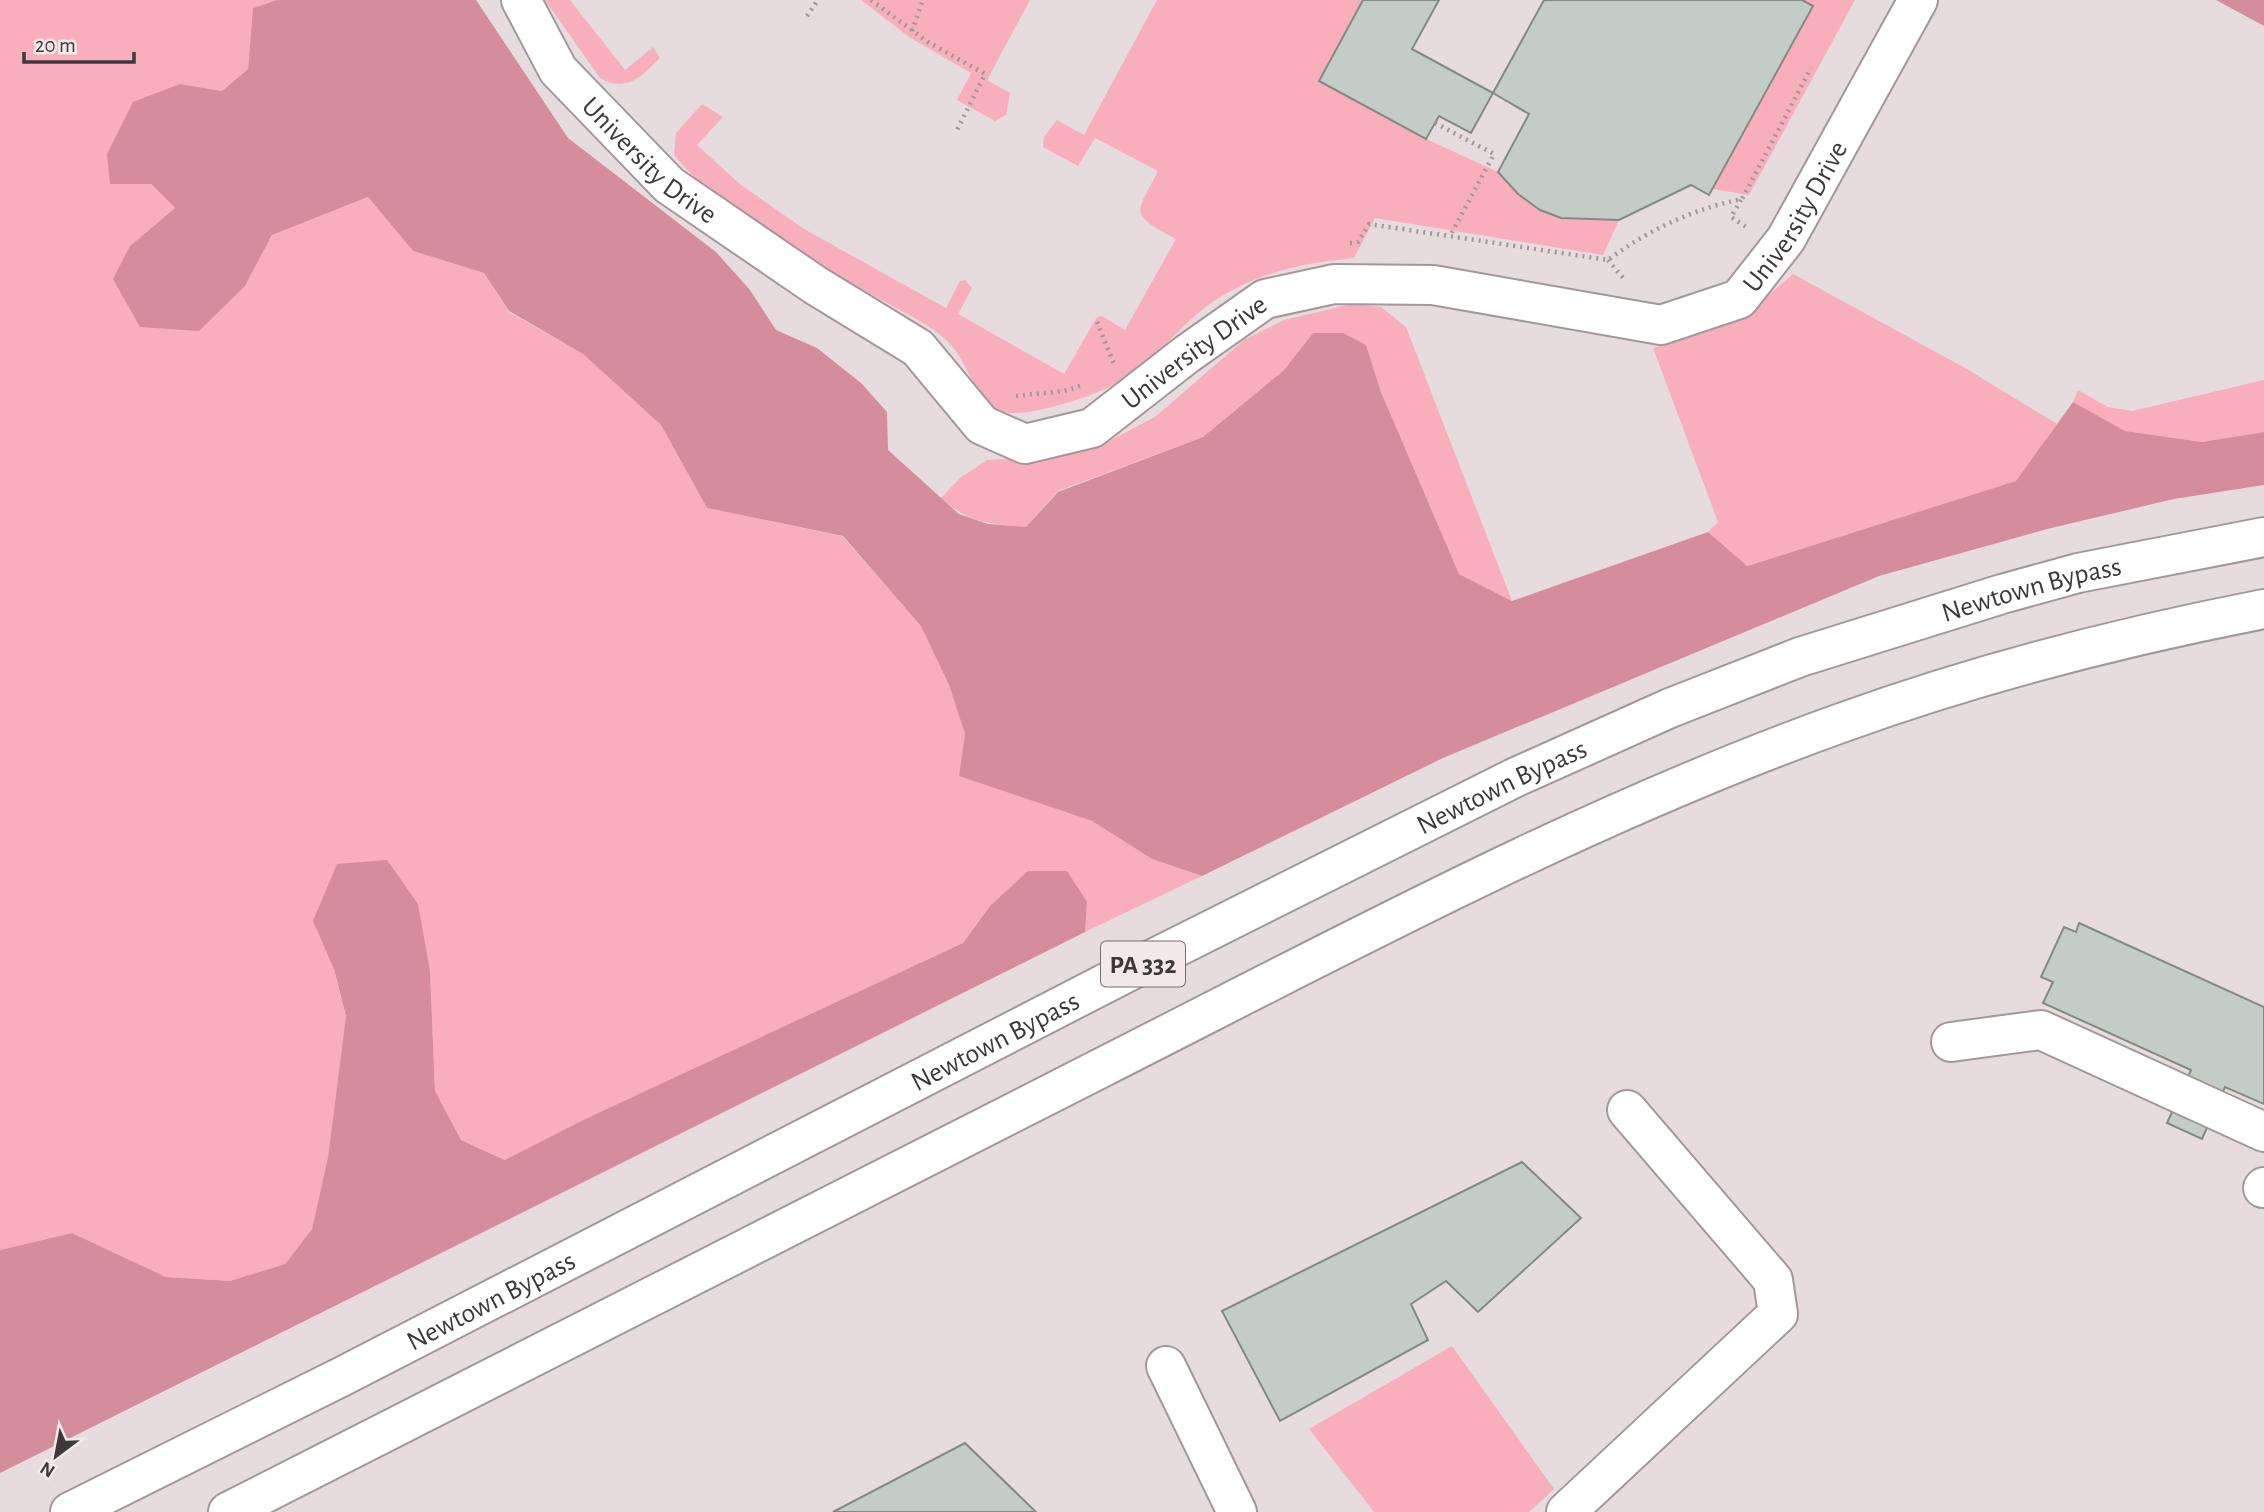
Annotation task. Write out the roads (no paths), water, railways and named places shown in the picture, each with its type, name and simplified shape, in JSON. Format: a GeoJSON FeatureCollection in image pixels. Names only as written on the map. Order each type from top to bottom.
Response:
{"type":"FeatureCollection","features":[{"type":"Feature","properties":{"kind":"main road","name":"University Drive"},"geometry":{"type":"LineString","coordinates":[[521,0],[558,71],[669,185],[815,285],[918,348],[982,425],[1025,444],[1092,428],[1187,354],[1265,299],[1334,284],[1433,285],[1661,325],[1739,299],[1786,239],[1918,0]]}},
{"type":"Feature","properties":{"kind":"main road","name":"Newtown Bypass"},"geometry":{"type":"LineString","coordinates":[[69,1512],[343,1376],[1141,965],[1514,778],[1670,708],[1800,657],[2002,594],[2078,573],[2264,537]]}},
{"type":"Feature","properties":{"kind":"main road","name":"PA 332"},"geometry":{"type":"LineString","coordinates":[[228,1512],[1473,879],[1710,774],[1842,723],[1992,673],[2153,631],[2264,609]]}},
{"type":"Feature","properties":{"kind":"main road"},"geometry":{"type":"LineString","coordinates":[[1951,1042],[2041,1030],[2264,1132]]}},
{"type":"Feature","properties":{"kind":"main road"},"geometry":{"type":"LineString","coordinates":[[1566,1512],[1778,1314],[1773,1280],[1627,1110]]}},
{"type":"Feature","properties":{"kind":"main road"},"geometry":{"type":"LineString","coordinates":[[1166,1366],[1237,1512]]}}]}
